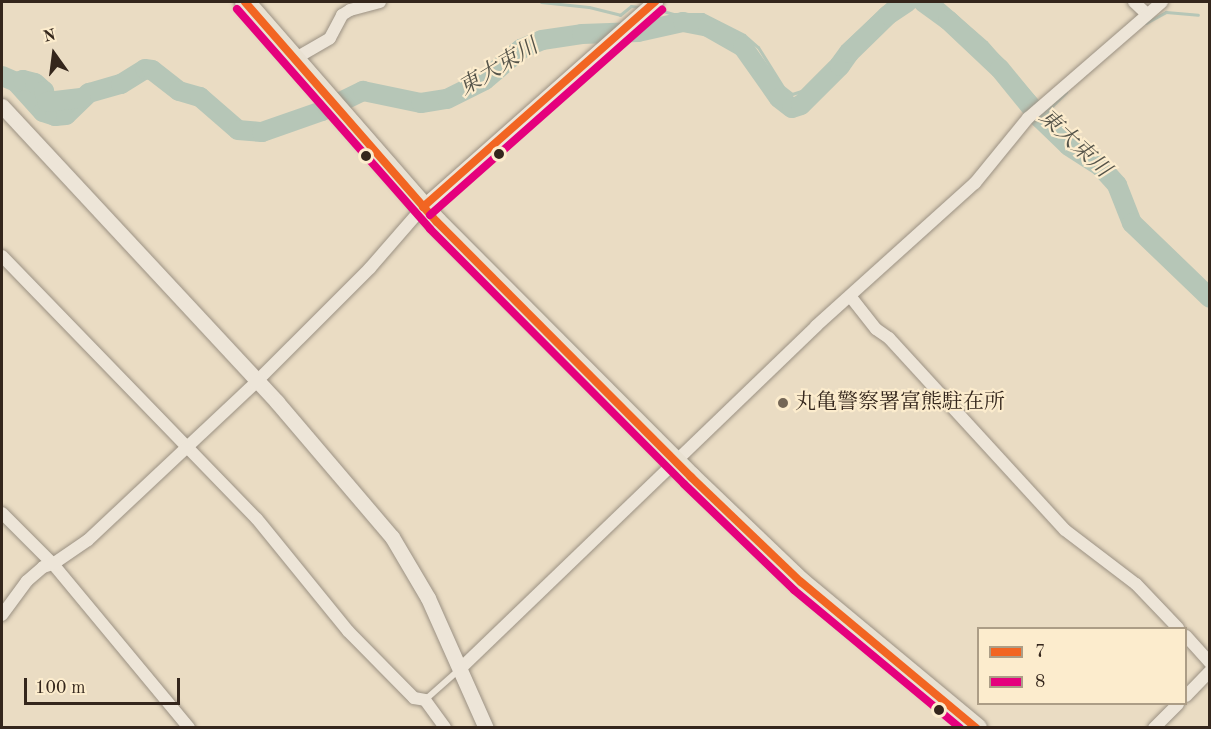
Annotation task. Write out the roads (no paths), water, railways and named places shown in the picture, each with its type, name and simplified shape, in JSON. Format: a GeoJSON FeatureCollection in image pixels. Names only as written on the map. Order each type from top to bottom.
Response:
{"type":"FeatureCollection","features":[{"type":"Feature","properties":{"kind":"main road"},"geometry":{"type":"LineString","coordinates":[[245,2],[423,207],[676,462],[801,582],[977,728]]}},
{"type":"Feature","properties":{"kind":"street"},"geometry":{"type":"LineString","coordinates":[[296,58],[330,38],[342,15],[350,10],[380,2]]}},
{"type":"Feature","properties":{"kind":"street"},"geometry":{"type":"LineString","coordinates":[[1134,2],[1147,14]]}},
{"type":"Feature","properties":{"kind":"street"},"geometry":{"type":"LineString","coordinates":[[460,669],[850,296],[975,183],[1028,118],[1162,2]]}},
{"type":"Feature","properties":{"kind":"street"},"geometry":{"type":"LineString","coordinates":[[2,615],[27,581],[44,567],[53,564],[88,540],[256,382],[370,268],[423,207],[652,4]]}},
{"type":"Feature","properties":{"kind":"street"},"geometry":{"type":"LineString","coordinates":[[2,106],[277,402],[392,537],[424,589],[486,728]]}},
{"type":"Feature","properties":{"kind":"street"},"geometry":{"type":"LineString","coordinates":[[2,256],[256,519],[348,631],[414,698],[425,700],[445,728]]}},
{"type":"Feature","properties":{"kind":"street"},"geometry":{"type":"LineString","coordinates":[[850,296],[876,329],[889,338],[1065,530],[1136,584],[1177,627]]}},
{"type":"Feature","properties":{"kind":"street"},"geometry":{"type":"LineString","coordinates":[[2,513],[53,564],[189,728]]}},
{"type":"Feature","properties":{"kind":"street"},"geometry":{"type":"LineString","coordinates":[[1187,638],[1209,663]]}},
{"type":"Feature","properties":{"kind":"street"},"geometry":{"type":"LineString","coordinates":[[1187,694],[1209,671]]}},
{"type":"Feature","properties":{"kind":"street"},"geometry":{"type":"LineString","coordinates":[[1154,728],[1177,705]]}},
{"type":"Feature","properties":{"kind":"lane"},"geometry":{"type":"LineString","coordinates":[[425,700],[460,669]]}},
{"type":"Feature","properties":{"kind":"waterway"},"geometry":{"type":"LineString","coordinates":[[541,2],[589,7],[620,15],[631,6],[640,7]]}},
{"type":"Feature","properties":{"kind":"waterway"},"geometry":{"type":"LineString","coordinates":[[656,9],[673,14],[703,14],[744,35],[758,47],[783,87],[792,94],[801,91],[832,60],[842,46],[889,2]]}},
{"type":"Feature","properties":{"kind":"waterway","name":"東大束川"},"geometry":{"type":"LineString","coordinates":[[2,76],[16,82],[43,112],[55,116],[66,115],[89,93],[121,84],[145,69],[152,70],[179,91],[200,97],[238,130],[262,132],[322,111],[363,91],[421,103],[447,99],[485,80],[521,49],[542,40],[582,34],[638,32],[683,22],[708,27],[743,47],[779,98],[792,108],[801,105],[888,15],[907,2]]}},
{"type":"Feature","properties":{"kind":"waterway","name":"東大束川"},"geometry":{"type":"LineString","coordinates":[[923,2],[948,20],[1000,69],[1040,118],[1069,146],[1101,167],[1117,185],[1132,223],[1210,298]]}},
{"type":"Feature","properties":{"kind":"waterway"},"geometry":{"type":"LineString","coordinates":[[940,2],[986,42],[1040,104]]}},
{"type":"Feature","properties":{"kind":"waterway"},"geometry":{"type":"LineString","coordinates":[[1146,23],[1166,12],[1198,15]]}},
{"type":"Feature","properties":{"kind":"waterway"},"geometry":{"type":"LineString","coordinates":[[16,82],[23,80],[35,83],[44,91],[47,102],[81,98]]}},
{"type":"Feature","properties":{"kind":"waterway"},"geometry":{"type":"LineString","coordinates":[[1040,118],[1066,92]]}},
{"type":"Feature","properties":{"kind":"place","name":"丸亀警察署富熊駐在所"},"geometry":{"type":"Point","coordinates":[783,403]}}]}
